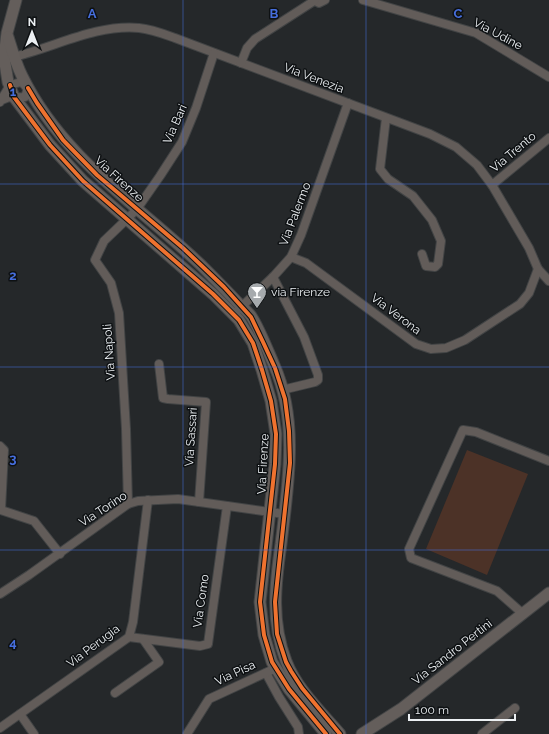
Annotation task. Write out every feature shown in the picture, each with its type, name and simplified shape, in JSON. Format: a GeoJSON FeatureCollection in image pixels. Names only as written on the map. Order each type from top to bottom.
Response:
{"type":"FeatureCollection","features":[{"type":"Feature","properties":{"kind":"street","name":"Via Firenze"},"geometry":{"type":"LineString","coordinates":[[16,0],[6,33],[4,57],[10,60],[21,74],[37,103],[63,140],[97,175],[131,215],[213,294],[237,310],[251,317],[275,368],[285,399],[289,431],[290,457],[274,602],[277,634],[286,662],[291,671],[302,688],[340,734]]}},
{"type":"Feature","properties":{"kind":"street"},"geometry":{"type":"LineString","coordinates":[[241,63],[247,48],[255,39],[309,6],[313,1],[319,3],[325,0]]}},
{"type":"Feature","properties":{"kind":"street","name":"Via Udine"},"geometry":{"type":"LineString","coordinates":[[363,0],[476,33],[549,77]]}},
{"type":"Feature","properties":{"kind":"street","name":"Via Venezia"},"geometry":{"type":"LineString","coordinates":[[10,60],[95,32],[123,28],[140,28],[150,30],[214,53],[430,134],[451,145],[477,165],[492,185],[529,248],[538,269],[549,281]]}},
{"type":"Feature","properties":{"kind":"street","name":"Via Bari"},"geometry":{"type":"LineString","coordinates":[[131,215],[160,176],[182,142],[196,108],[214,53]]}},
{"type":"Feature","properties":{"kind":"street","name":"Via Firenze"},"geometry":{"type":"LineString","coordinates":[[10,60],[10,85],[14,97],[50,145],[83,181],[131,215],[183,248],[224,287],[237,310],[239,320],[253,343],[271,401],[276,434],[275,464],[260,602],[264,635],[272,662],[271,670],[289,689],[326,734]]}},
{"type":"Feature","properties":{"kind":"street"},"geometry":{"type":"LineString","coordinates":[[21,82],[28,88],[25,97],[19,98],[8,96],[1,101],[10,85],[21,82]]}},
{"type":"Feature","properties":{"kind":"street","name":"Via Palermo"},"geometry":{"type":"LineString","coordinates":[[237,310],[273,277],[291,257],[301,235],[348,103]]}},
{"type":"Feature","properties":{"kind":"street"},"geometry":{"type":"LineString","coordinates":[[386,118],[380,169],[388,179],[413,196],[432,220],[441,241],[438,264],[435,267],[426,266],[422,254]]}},
{"type":"Feature","properties":{"kind":"street","name":"Via Trento"},"geometry":{"type":"LineString","coordinates":[[492,185],[549,138]]}},
{"type":"Feature","properties":{"kind":"street","name":"Via Napoli"},"geometry":{"type":"LineString","coordinates":[[128,504],[126,429],[119,313],[111,283],[95,260],[104,240],[131,215]]}},
{"type":"Feature","properties":{"kind":"street","name":"Via Verona"},"geometry":{"type":"LineString","coordinates":[[291,257],[312,267],[416,344],[432,349],[446,348],[466,340],[520,304],[529,293],[538,269]]}},
{"type":"Feature","properties":{"kind":"street"},"geometry":{"type":"LineString","coordinates":[[273,277],[304,337],[318,375],[318,380],[315,382],[282,390]]}},
{"type":"Feature","properties":{"kind":"street","name":"Via Sassari"},"geometry":{"type":"LineString","coordinates":[[159,364],[162,398],[206,402],[199,502]]}},
{"type":"Feature","properties":{"kind":"street"},"geometry":{"type":"LineString","coordinates":[[522,614],[497,592],[411,558],[409,549],[463,430],[476,432],[549,461]]}},
{"type":"Feature","properties":{"kind":"street"},"geometry":{"type":"LineString","coordinates":[[0,446],[4,450],[1,510],[34,521],[60,554]]}},
{"type":"Feature","properties":{"kind":"street","name":"Via Torino"},"geometry":{"type":"LineString","coordinates":[[0,594],[60,554],[128,504],[138,501],[178,499],[284,514]]}},
{"type":"Feature","properties":{"kind":"street","name":"Via Perugia"},"geometry":{"type":"LineString","coordinates":[[0,728],[129,637],[133,622],[148,500]]}},
{"type":"Feature","properties":{"kind":"street","name":"Via Como"},"geometry":{"type":"LineString","coordinates":[[129,637],[200,646],[208,644],[227,506]]}},
{"type":"Feature","properties":{"kind":"street","name":"Via Sandro Pertini"},"geometry":{"type":"LineString","coordinates":[[366,733],[401,709],[549,593]]}},
{"type":"Feature","properties":{"kind":"street"},"geometry":{"type":"LineString","coordinates":[[115,693],[159,662],[143,639]]}},
{"type":"Feature","properties":{"kind":"street","name":"Via Pisa"},"geometry":{"type":"LineString","coordinates":[[187,734],[209,698],[271,670],[279,697],[298,727],[299,734]]}},
{"type":"Feature","properties":{"kind":"street"},"geometry":{"type":"LineString","coordinates":[[482,734],[515,708]]}},
{"type":"Feature","properties":{"kind":"street"},"geometry":{"type":"LineString","coordinates":[[20,714],[34,734]]}},
{"type":"Feature","properties":{"kind":"shaded area"},"geometry":{"type":"Polygon","coordinates":[[[467,450],[528,474],[487,575],[426,549],[467,450]]]}},
{"type":"Feature","properties":{"kind":"cycle path"},"geometry":{"type":"LineString","coordinates":[[10,85],[14,97],[50,145],[83,181],[213,294],[239,320],[253,343],[271,401],[276,434],[275,464],[260,602],[264,635],[272,662],[289,689],[326,734]]}},
{"type":"Feature","properties":{"kind":"cycle path"},"geometry":{"type":"LineString","coordinates":[[28,88],[63,140],[97,175],[183,248],[224,287],[251,317],[275,368],[285,399],[289,431],[290,463],[275,602],[277,634],[286,662],[291,671],[302,688],[340,734]]}},
{"type":"Feature","properties":{"kind":"place","name":"via Firenze"},"geometry":{"type":"Point","coordinates":[257,309]}}]}
